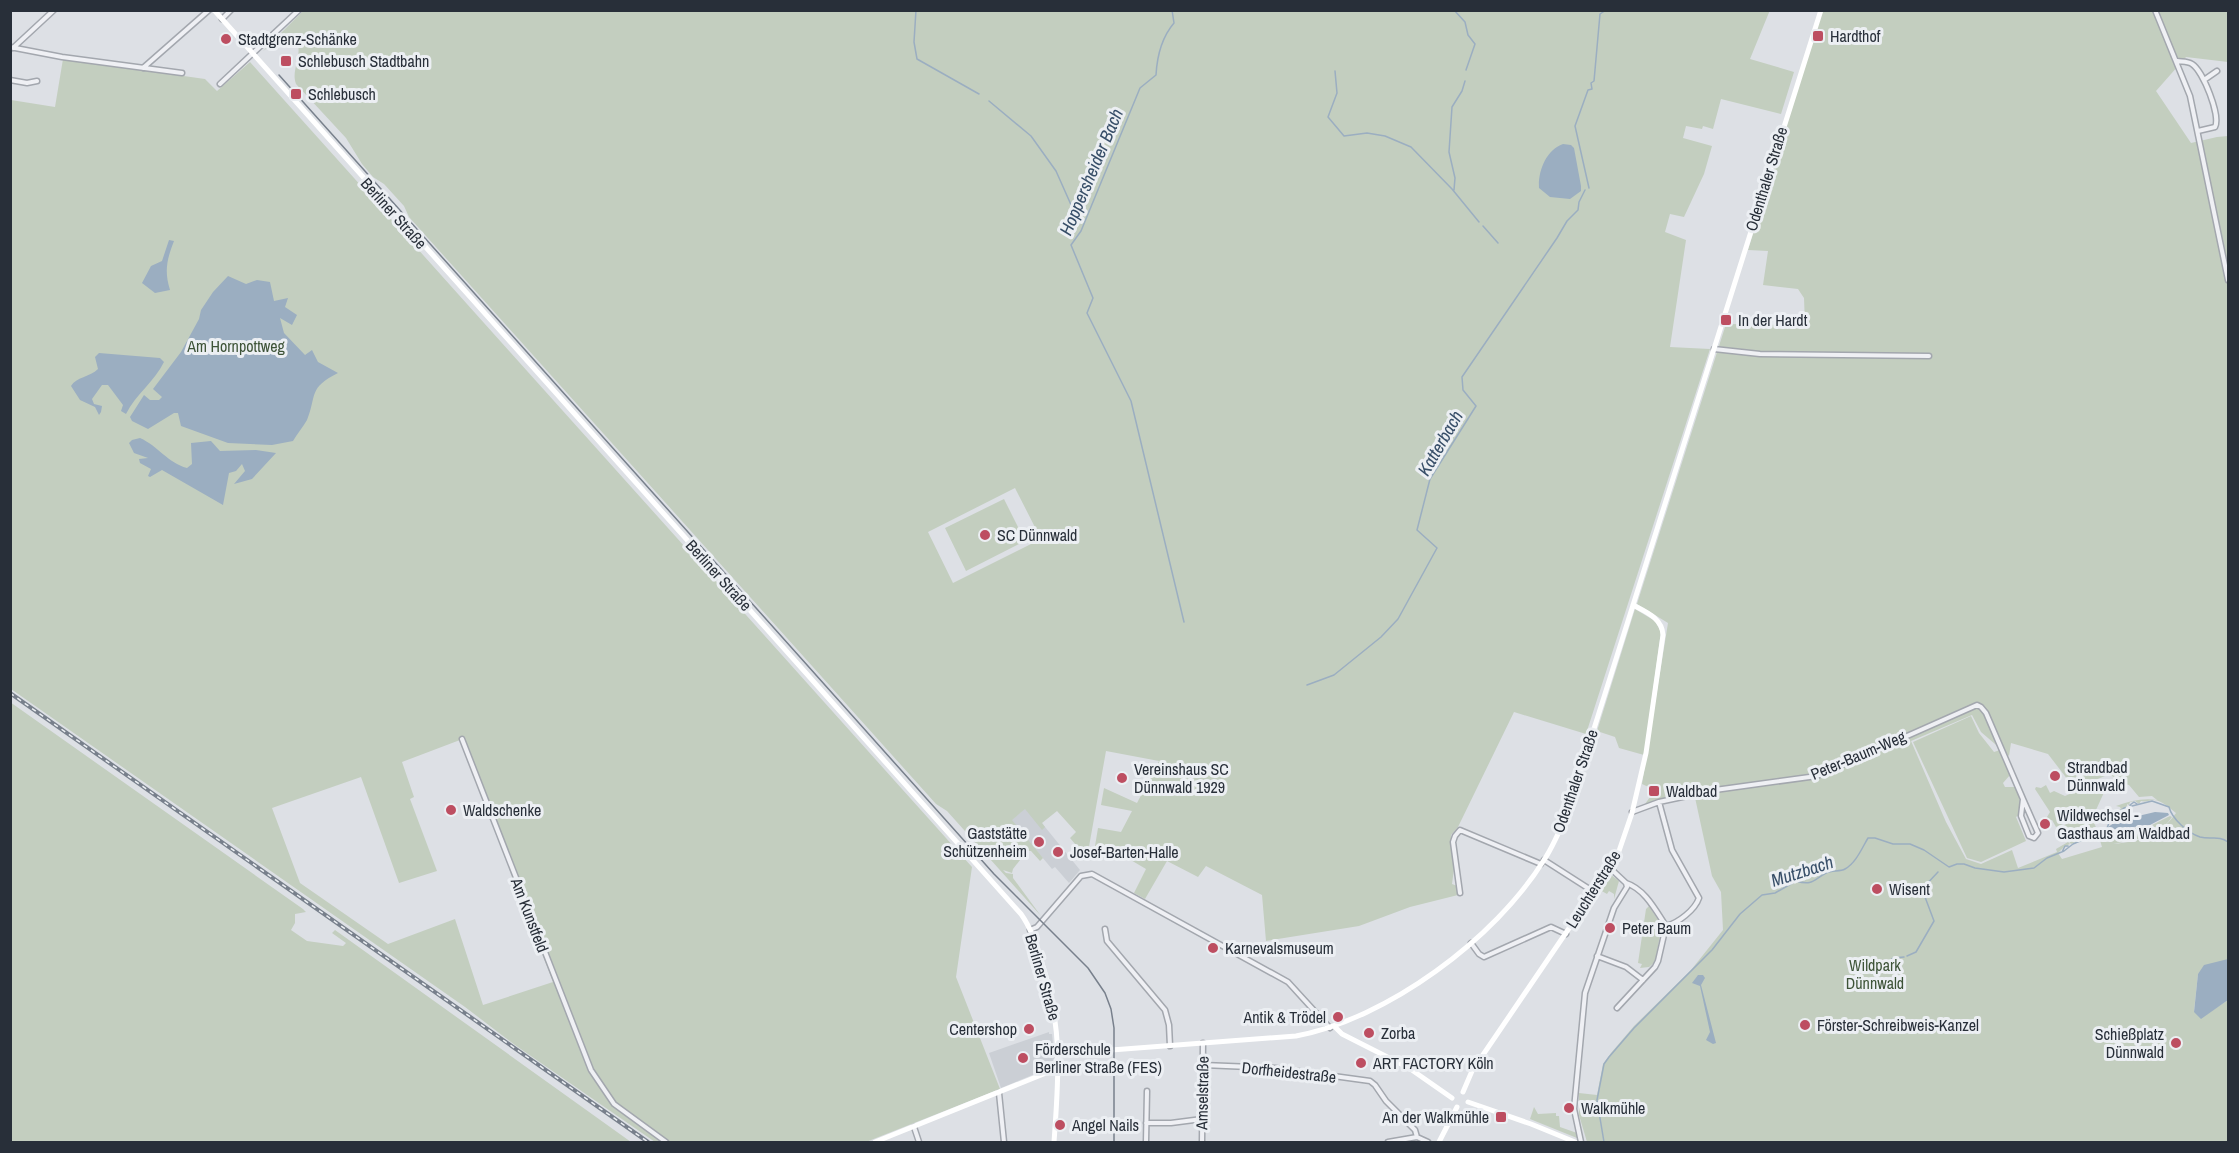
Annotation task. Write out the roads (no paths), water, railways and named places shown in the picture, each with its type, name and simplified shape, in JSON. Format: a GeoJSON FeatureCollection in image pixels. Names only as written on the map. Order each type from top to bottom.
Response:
{"type":"FeatureCollection","features":[{"type":"Feature","properties":{"kind":"main road","name":"Berliner Straße"},"geometry":{"type":"LineString","coordinates":[[214,10],[1021,914],[1030,930],[1053,1005],[1059,1054],[1054,1143]]}},
{"type":"Feature","properties":{"kind":"main road","name":"Odenthaler Straße"},"geometry":{"type":"LineString","coordinates":[[1059,1054],[1296,1036],[1332,1028],[1384,1004],[1471,943],[1504,911],[1543,862],[1568,811],[1821,10]]}},
{"type":"Feature","properties":{"kind":"main road","name":"Leuchterstraße"},"geometry":{"type":"LineString","coordinates":[[1463,1092],[1472,1071],[1610,868],[1632,813],[1646,753],[1663,635],[1663,629],[1658,620],[1633,605]]}},
{"type":"Feature","properties":{"kind":"main road"},"geometry":{"type":"LineString","coordinates":[[1332,1028],[1416,1072],[1443,1094],[1452,1098],[1457,1107]]}},
{"type":"Feature","properties":{"kind":"main road"},"geometry":{"type":"LineString","coordinates":[[875,1143],[1049,1072],[1059,1071]]}},
{"type":"Feature","properties":{"kind":"main road"},"geometry":{"type":"LineString","coordinates":[[1452,1098],[1457,1092],[1463,1092],[1468,1097],[1468,1102]]}},
{"type":"Feature","properties":{"kind":"main road"},"geometry":{"type":"LineString","coordinates":[[1457,1107],[1464,1106],[1468,1102]]}},
{"type":"Feature","properties":{"kind":"main road"},"geometry":{"type":"LineString","coordinates":[[1468,1102],[1532,1124],[1575,1143]]}},
{"type":"Feature","properties":{"kind":"main road"},"geometry":{"type":"LineString","coordinates":[[1439,1143],[1457,1107]]}},
{"type":"Feature","properties":{"kind":"street"},"geometry":{"type":"LineString","coordinates":[[12,48],[54,10]]}},
{"type":"Feature","properties":{"kind":"street"},"geometry":{"type":"LineString","coordinates":[[142,68],[209,10]]}},
{"type":"Feature","properties":{"kind":"street"},"geometry":{"type":"LineString","coordinates":[[221,19],[231,10]]}},
{"type":"Feature","properties":{"kind":"street"},"geometry":{"type":"LineString","coordinates":[[220,84],[299,10]]}},
{"type":"Feature","properties":{"kind":"street"},"geometry":{"type":"LineString","coordinates":[[2155,10],[2190,96],[2229,280]]}},
{"type":"Feature","properties":{"kind":"street"},"geometry":{"type":"LineString","coordinates":[[12,48],[182,73]]}},
{"type":"Feature","properties":{"kind":"street"},"geometry":{"type":"LineString","coordinates":[[2177,61],[2193,65],[2204,80],[2218,121],[2214,127],[2198,131]]}},
{"type":"Feature","properties":{"kind":"street"},"geometry":{"type":"LineString","coordinates":[[2204,80],[2217,71]]}},
{"type":"Feature","properties":{"kind":"street"},"geometry":{"type":"LineString","coordinates":[[10,80],[27,83],[37,81]]}},
{"type":"Feature","properties":{"kind":"street"},"geometry":{"type":"LineString","coordinates":[[1714,349],[1761,354],[1929,356]]}},
{"type":"Feature","properties":{"kind":"street","name":"Peter-Baum-Weg"},"geometry":{"type":"LineString","coordinates":[[1632,813],[1659,802],[1715,790],[1817,776],[1977,705],[1981,706],[1986,713],[2038,832],[2034,837],[2029,836],[2021,816],[2023,799]]}},
{"type":"Feature","properties":{"kind":"street","name":"Am Kunstfeld"},"geometry":{"type":"LineString","coordinates":[[462,739],[579,1043],[602,1089],[614,1104],[666,1143]]}},
{"type":"Feature","properties":{"kind":"street"},"geometry":{"type":"LineString","coordinates":[[1659,802],[1672,850],[1699,898],[1695,906],[1672,925],[1666,927]]}},
{"type":"Feature","properties":{"kind":"street"},"geometry":{"type":"LineString","coordinates":[[1460,892],[1454,842],[1460,830],[1543,862],[1594,892]]}},
{"type":"Feature","properties":{"kind":"street"},"geometry":{"type":"LineString","coordinates":[[1610,868],[1649,900],[1666,927],[1658,961],[1617,1008]]}},
{"type":"Feature","properties":{"kind":"street"},"geometry":{"type":"LineString","coordinates":[[1030,930],[1036,927],[1077,879],[1086,874],[1101,879],[1288,982],[1332,1028]]}},
{"type":"Feature","properties":{"kind":"street"},"geometry":{"type":"LineString","coordinates":[[1581,1143],[1574,1109],[1583,1005],[1614,908],[1626,890],[1626,883]]}},
{"type":"Feature","properties":{"kind":"street"},"geometry":{"type":"LineString","coordinates":[[1471,943],[1484,957],[1551,927],[1566,934]]}},
{"type":"Feature","properties":{"kind":"street"},"geometry":{"type":"LineString","coordinates":[[1105,929],[1107,941],[1165,1010],[1169,1025],[1170,1046]]}},
{"type":"Feature","properties":{"kind":"street"},"geometry":{"type":"LineString","coordinates":[[1598,956],[1626,967],[1643,980]]}},
{"type":"Feature","properties":{"kind":"street","name":"Amselstraße"},"geometry":{"type":"LineString","coordinates":[[1202,1143],[1203,1043]]}},
{"type":"Feature","properties":{"kind":"street","name":"Dorfheidestraße"},"geometry":{"type":"LineString","coordinates":[[1203,1065],[1275,1068],[1374,1082],[1386,1101],[1415,1130],[1417,1137]]}},
{"type":"Feature","properties":{"kind":"street"},"geometry":{"type":"LineString","coordinates":[[1146,1143],[1147,1091]]}},
{"type":"Feature","properties":{"kind":"street"},"geometry":{"type":"LineString","coordinates":[[999,1093],[1004,1143]]}},
{"type":"Feature","properties":{"kind":"street"},"geometry":{"type":"LineString","coordinates":[[1146,1123],[1202,1119]]}},
{"type":"Feature","properties":{"kind":"street"},"geometry":{"type":"LineString","coordinates":[[914,1127],[919,1143]]}},
{"type":"Feature","properties":{"kind":"street"},"geometry":{"type":"LineString","coordinates":[[1388,1143],[1417,1137],[1428,1143]]}},
{"type":"Feature","properties":{"kind":"water"},"geometry":{"type":"Polygon","coordinates":[[[1563,144],[1574,148],[1581,186],[1581,191],[1570,199],[1550,197],[1539,188],[1544,162],[1552,151],[1563,144]]]}},
{"type":"Feature","properties":{"kind":"water"},"geometry":{"type":"Polygon","coordinates":[[[169,240],[174,241],[167,265],[170,290],[155,293],[142,283],[151,266],[162,261],[169,240]]]}},
{"type":"Feature","properties":{"kind":"water"},"geometry":{"type":"Polygon","coordinates":[[[228,276],[246,284],[257,280],[270,282],[274,301],[288,298],[285,307],[297,315],[292,325],[280,318],[284,333],[305,355],[312,350],[318,362],[338,373],[328,378],[318,388],[307,420],[293,441],[272,445],[228,443],[181,426],[178,413],[174,413],[148,429],[132,421],[130,417],[144,395],[150,400],[159,400],[162,397],[153,389],[181,352],[199,319],[201,310],[228,276]]]}},
{"type":"Feature","properties":{"kind":"water"},"geometry":{"type":"Polygon","coordinates":[[[99,353],[160,358],[164,362],[126,414],[121,411],[123,405],[108,385],[102,385],[92,399],[94,404],[102,406],[99,415],[95,407],[80,400],[71,386],[98,369],[95,357],[99,353]]]}},
{"type":"Feature","properties":{"kind":"water"},"geometry":{"type":"Polygon","coordinates":[[[140,438],[180,466],[187,468],[192,464],[191,443],[211,441],[220,451],[256,450],[276,453],[252,479],[234,484],[245,471],[242,464],[236,471],[229,473],[223,505],[162,470],[148,476],[151,469],[140,463],[139,459],[148,458],[134,453],[129,443],[140,438]]]}},
{"type":"Feature","properties":{"kind":"water"},"geometry":{"type":"Polygon","coordinates":[[[2155,812],[2169,815],[2150,825],[2109,830],[2108,827],[2117,821],[2155,812]]]}},
{"type":"Feature","properties":{"kind":"water"},"geometry":{"type":"Polygon","coordinates":[[[2228,959],[2228,1000],[2201,1019],[2194,1012],[2198,974],[2204,965],[2228,959]]]}},
{"type":"Feature","properties":{"kind":"water"},"geometry":{"type":"Polygon","coordinates":[[[1698,975],[1703,975],[1705,978],[1701,985],[1716,1043],[1713,1044],[1706,1040],[1710,1032],[1700,986],[1692,983],[1698,975]]]}},
{"type":"Feature","properties":{"kind":"waterway"},"geometry":{"type":"LineString","coordinates":[[916,10],[914,42],[917,59],[979,94]]}},
{"type":"Feature","properties":{"kind":"waterway","name":"Hoppersheider Bach"},"geometry":{"type":"LineString","coordinates":[[1172,10],[1174,23],[1166,34],[1161,48],[1156,75],[1140,88],[1081,231],[1071,245],[1093,298],[1087,313],[1131,401],[1184,622]]}},
{"type":"Feature","properties":{"kind":"waterway"},"geometry":{"type":"LineString","coordinates":[[1454,10],[1465,22],[1468,35],[1475,44],[1466,70]]}},
{"type":"Feature","properties":{"kind":"waterway","name":"Katterbach"},"geometry":{"type":"LineString","coordinates":[[1589,188],[1575,126],[1588,90],[1592,89],[1600,14],[1606,10]]}},
{"type":"Feature","properties":{"kind":"waterway"},"geometry":{"type":"LineString","coordinates":[[1335,71],[1337,93],[1328,117],[1344,136],[1367,133],[1385,136],[1411,147],[1452,189],[1479,222]]}},
{"type":"Feature","properties":{"kind":"waterway"},"geometry":{"type":"LineString","coordinates":[[1454,190],[1455,178],[1449,152],[1452,107],[1465,81]]}},
{"type":"Feature","properties":{"kind":"waterway"},"geometry":{"type":"LineString","coordinates":[[989,101],[1031,136],[1056,171],[1076,216]]}},
{"type":"Feature","properties":{"kind":"waterway","name":"Katterbach"},"geometry":{"type":"LineString","coordinates":[[1307,685],[1334,675],[1381,637],[1398,619],[1437,548],[1417,530],[1430,479],[1476,406],[1463,390],[1462,377],[1567,221],[1578,210],[1585,190]]}},
{"type":"Feature","properties":{"kind":"waterway"},"geometry":{"type":"LineString","coordinates":[[1483,226],[1498,243]]}},
{"type":"Feature","properties":{"kind":"waterway","name":"Mutzbach"},"geometry":{"type":"LineString","coordinates":[[1604,1142],[1597,1100],[1604,1064],[1634,1028],[1712,950],[1740,914],[1762,895],[1775,893],[1796,881],[1810,883],[1828,872],[1845,869],[1856,859],[1868,838],[1893,844],[1910,844],[1924,850],[1949,867],[1964,864],[2004,872],[2034,868],[2073,844],[2101,832],[2107,828],[2111,818],[2124,808],[2152,801],[2169,807],[2177,821],[2195,835],[2228,842]]}},
{"type":"Feature","properties":{"kind":"waterway","name":"Mutzbach"},"geometry":{"type":"LineString","coordinates":[[2130,805],[2134,802],[2137,804]]}},
{"type":"Feature","properties":{"kind":"waterway","name":"Mutzbach"},"geometry":{"type":"LineString","coordinates":[[2062,852],[2065,846],[2068,846]]}},
{"type":"Feature","properties":{"kind":"waterway"},"geometry":{"type":"LineString","coordinates":[[1907,956],[1916,952],[1934,921],[1922,889],[1938,872]]}},
{"type":"Feature","properties":{"kind":"waterway"},"geometry":{"type":"LineString","coordinates":[[1857,972],[1875,972],[1893,958],[1904,957]]}},
{"type":"Feature","properties":{"kind":"tram line"},"geometry":{"type":"LineString","coordinates":[[279,75],[994,874],[1088,968],[1105,993],[1111,1009],[1114,1028],[1114,1142]]}},
{"type":"Feature","properties":{"kind":"railway"},"geometry":{"type":"LineString","coordinates":[[10,693],[648,1142]]}},
{"type":"Feature","properties":{"kind":"place","name":"Hardthof"},"geometry":{"type":"Point","coordinates":[1818,36]}},
{"type":"Feature","properties":{"kind":"place","name":"Stadtgrenz-Schänke"},"geometry":{"type":"Point","coordinates":[226,39]}},
{"type":"Feature","properties":{"kind":"place","name":"Schlebusch Stadtbahn"},"geometry":{"type":"Point","coordinates":[286,61]}},
{"type":"Feature","properties":{"kind":"place","name":"Schlebusch"},"geometry":{"type":"Point","coordinates":[296,94]}},
{"type":"Feature","properties":{"kind":"place","name":"In der Hardt"},"geometry":{"type":"Point","coordinates":[1726,320]}},
{"type":"Feature","properties":{"kind":"place","name":"SC Dünnwald"},"geometry":{"type":"Point","coordinates":[985,535]}},
{"type":"Feature","properties":{"kind":"place","name":"Strandbad Dünnwald"},"geometry":{"type":"Point","coordinates":[2055,776]}},
{"type":"Feature","properties":{"kind":"place","name":"Vereinshaus SC Dünnwald 1929"},"geometry":{"type":"Point","coordinates":[1122,778]}},
{"type":"Feature","properties":{"kind":"place","name":"Waldbad"},"geometry":{"type":"Point","coordinates":[1654,791]}},
{"type":"Feature","properties":{"kind":"place","name":"Waldschenke"},"geometry":{"type":"Point","coordinates":[451,810]}},
{"type":"Feature","properties":{"kind":"place","name":"Wildwechsel - Gasthaus am Waldbad"},"geometry":{"type":"Point","coordinates":[2045,824]}},
{"type":"Feature","properties":{"kind":"place","name":"Gaststätte Schützenheim"},"geometry":{"type":"Point","coordinates":[1039,842]}},
{"type":"Feature","properties":{"kind":"place","name":"Josef-Barten-Halle"},"geometry":{"type":"Point","coordinates":[1058,852]}},
{"type":"Feature","properties":{"kind":"place","name":"Wisent"},"geometry":{"type":"Point","coordinates":[1877,889]}},
{"type":"Feature","properties":{"kind":"place","name":"Peter Baum"},"geometry":{"type":"Point","coordinates":[1610,928]}},
{"type":"Feature","properties":{"kind":"place","name":"Karnevalsmuseum"},"geometry":{"type":"Point","coordinates":[1213,948]}},
{"type":"Feature","properties":{"kind":"place","name":"Antik & Trödel"},"geometry":{"type":"Point","coordinates":[1338,1017]}},
{"type":"Feature","properties":{"kind":"place","name":"Förster-Schreibweis-Kanzel"},"geometry":{"type":"Point","coordinates":[1805,1025]}},
{"type":"Feature","properties":{"kind":"place","name":"Centershop"},"geometry":{"type":"Point","coordinates":[1029,1029]}},
{"type":"Feature","properties":{"kind":"place","name":"Zorba"},"geometry":{"type":"Point","coordinates":[1369,1033]}},
{"type":"Feature","properties":{"kind":"place","name":"Schießplatz Dünnwald"},"geometry":{"type":"Point","coordinates":[2176,1043]}},
{"type":"Feature","properties":{"kind":"place","name":"Förderschule Berliner Straße (FES)"},"geometry":{"type":"Point","coordinates":[1023,1058]}},
{"type":"Feature","properties":{"kind":"place","name":"ART FACTORY Köln"},"geometry":{"type":"Point","coordinates":[1361,1063]}},
{"type":"Feature","properties":{"kind":"place","name":"Walkmühle"},"geometry":{"type":"Point","coordinates":[1569,1108]}},
{"type":"Feature","properties":{"kind":"place","name":"An der Walkmühle"},"geometry":{"type":"Point","coordinates":[1501,1117]}},
{"type":"Feature","properties":{"kind":"place","name":"Angel Nails"},"geometry":{"type":"Point","coordinates":[1060,1125]}},
{"type":"Feature","properties":{"kind":"park label","name":"Am Hornpottweg"},"geometry":{"type":"Point","coordinates":[236,346]}},
{"type":"Feature","properties":{"kind":"park label","name":"Wildpark Dünnwald"},"geometry":{"type":"Point","coordinates":[1875,974]}}]}
